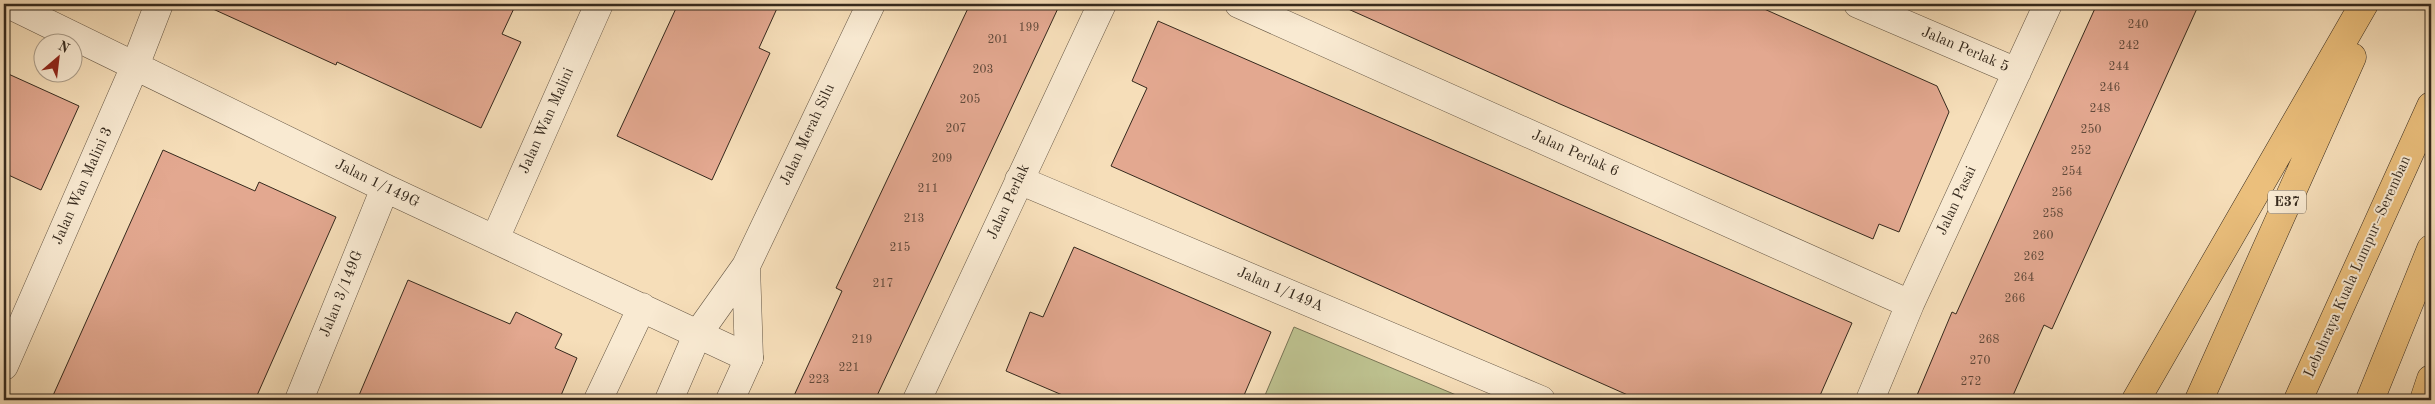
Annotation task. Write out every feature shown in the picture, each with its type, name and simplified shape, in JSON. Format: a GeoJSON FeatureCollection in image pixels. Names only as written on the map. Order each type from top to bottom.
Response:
{"type":"FeatureCollection","features":[{"type":"Feature","properties":{"kind":"highway"},"geometry":{"type":"LineString","coordinates":[[2136,400],[2364,4]]}},
{"type":"Feature","properties":{"kind":"highway","name":"E37"},"geometry":{"type":"LineString","coordinates":[[2199,400],[2375,4]]}},
{"type":"Feature","properties":{"kind":"highway","name":"Lebuhraya Kuala Lumpur–Seremban"},"geometry":{"type":"LineString","coordinates":[[2298,400],[2431,106]]}},
{"type":"Feature","properties":{"kind":"highway"},"geometry":{"type":"LineString","coordinates":[[2370,400],[2431,249]]}},
{"type":"Feature","properties":{"kind":"highway"},"geometry":{"type":"LineString","coordinates":[[2424,400],[2431,378]]}},
{"type":"Feature","properties":{"kind":"street","name":"Jalan 1/149G"},"geometry":{"type":"LineString","coordinates":[[8,4],[386,188],[749,358]]}},
{"type":"Feature","properties":{"kind":"street","name":"Jalan Wan Malini 3"},"geometry":{"type":"LineString","coordinates":[[4,366],[135,66],[159,4]]}},
{"type":"Feature","properties":{"kind":"street","name":"Jalan Wan Malini"},"geometry":{"type":"LineString","coordinates":[[495,239],[599,4]]}},
{"type":"Feature","properties":{"kind":"street","name":"Jalan Merah Silu"},"geometry":{"type":"LineString","coordinates":[[669,400],[697,335],[746,266],[871,4]]}},
{"type":"Feature","properties":{"kind":"street","name":"Jalan Perlak"},"geometry":{"type":"LineString","coordinates":[[925,398],[1019,180],[1102,4]]}},
{"type":"Feature","properties":{"kind":"street","name":"Jalan Perlak 6"},"geometry":{"type":"LineString","coordinates":[[1239,4],[1910,304]]}},
{"type":"Feature","properties":{"kind":"street","name":"Jalan Perlak 5"},"geometry":{"type":"LineString","coordinates":[[1858,4],[2017,72]]}},
{"type":"Feature","properties":{"kind":"street","name":"Jalan Pasai"},"geometry":{"type":"LineString","coordinates":[[1870,400],[1910,304],[2048,4]]}},
{"type":"Feature","properties":{"kind":"street","name":"Jalan 1/149A"},"geometry":{"type":"LineString","coordinates":[[1019,180],[1541,400]]}},
{"type":"Feature","properties":{"kind":"street","name":"Jalan 3/149G"},"geometry":{"type":"LineString","coordinates":[[299,400],[386,188]]}},
{"type":"Feature","properties":{"kind":"street","name":"Jalan Merah Silu"},"geometry":{"type":"LineString","coordinates":[[746,266],[749,358]]}},
{"type":"Feature","properties":{"kind":"street"},"geometry":{"type":"LineString","coordinates":[[598,400],[642,307]]}},
{"type":"Feature","properties":{"kind":"street"},"geometry":{"type":"LineString","coordinates":[[730,400],[749,358]]}},
{"type":"Feature","properties":{"kind":"green space"},"geometry":{"type":"Polygon","coordinates":[[[1294,327],[1468,400],[1263,400],[1294,327]]]}},
{"type":"Feature","properties":{"kind":"building"},"geometry":{"type":"Polygon","coordinates":[[[202,4],[516,4],[502,34],[521,42],[481,128],[337,62],[336,65],[202,4]]]}},
{"type":"Feature","properties":{"kind":"building"},"geometry":{"type":"Polygon","coordinates":[[[678,4],[779,4],[759,48],[770,53],[712,180],[617,136],[678,4]]]}},
{"type":"Feature","properties":{"kind":"building"},"geometry":{"type":"Polygon","coordinates":[[[970,4],[1060,4],[875,400],[792,400],[842,291],[836,288],[970,4]]]}},
{"type":"Feature","properties":{"kind":"building"},"geometry":{"type":"Polygon","coordinates":[[[1337,4],[1753,4],[1937,86],[1949,112],[1899,232],[1879,224],[1873,239],[1560,104],[1337,4]]]}},
{"type":"Feature","properties":{"kind":"building"},"geometry":{"type":"Polygon","coordinates":[[[2097,4],[2199,4],[2052,329],[2044,325],[2011,400],[1915,400],[1952,312],[1956,314],[2097,4]]]}},
{"type":"Feature","properties":{"kind":"building"},"geometry":{"type":"Polygon","coordinates":[[[1158,21],[1852,323],[1818,400],[1639,400],[1111,166],[1147,88],[1132,81],[1158,21]]]}},
{"type":"Feature","properties":{"kind":"building"},"geometry":{"type":"Polygon","coordinates":[[[4,72],[79,106],[41,190],[4,173],[4,72]]]}},
{"type":"Feature","properties":{"kind":"building"},"geometry":{"type":"Polygon","coordinates":[[[163,150],[255,191],[259,182],[336,217],[255,400],[51,400],[163,150]]]}},
{"type":"Feature","properties":{"kind":"building"},"geometry":{"type":"Polygon","coordinates":[[[1074,247],[1271,332],[1242,400],[1074,400],[1006,371],[1030,312],[1043,317],[1074,247]]]}},
{"type":"Feature","properties":{"kind":"building"},"geometry":{"type":"Polygon","coordinates":[[[408,280],[510,324],[516,312],[562,334],[555,348],[577,358],[559,400],[357,400],[408,280]]]}}]}
